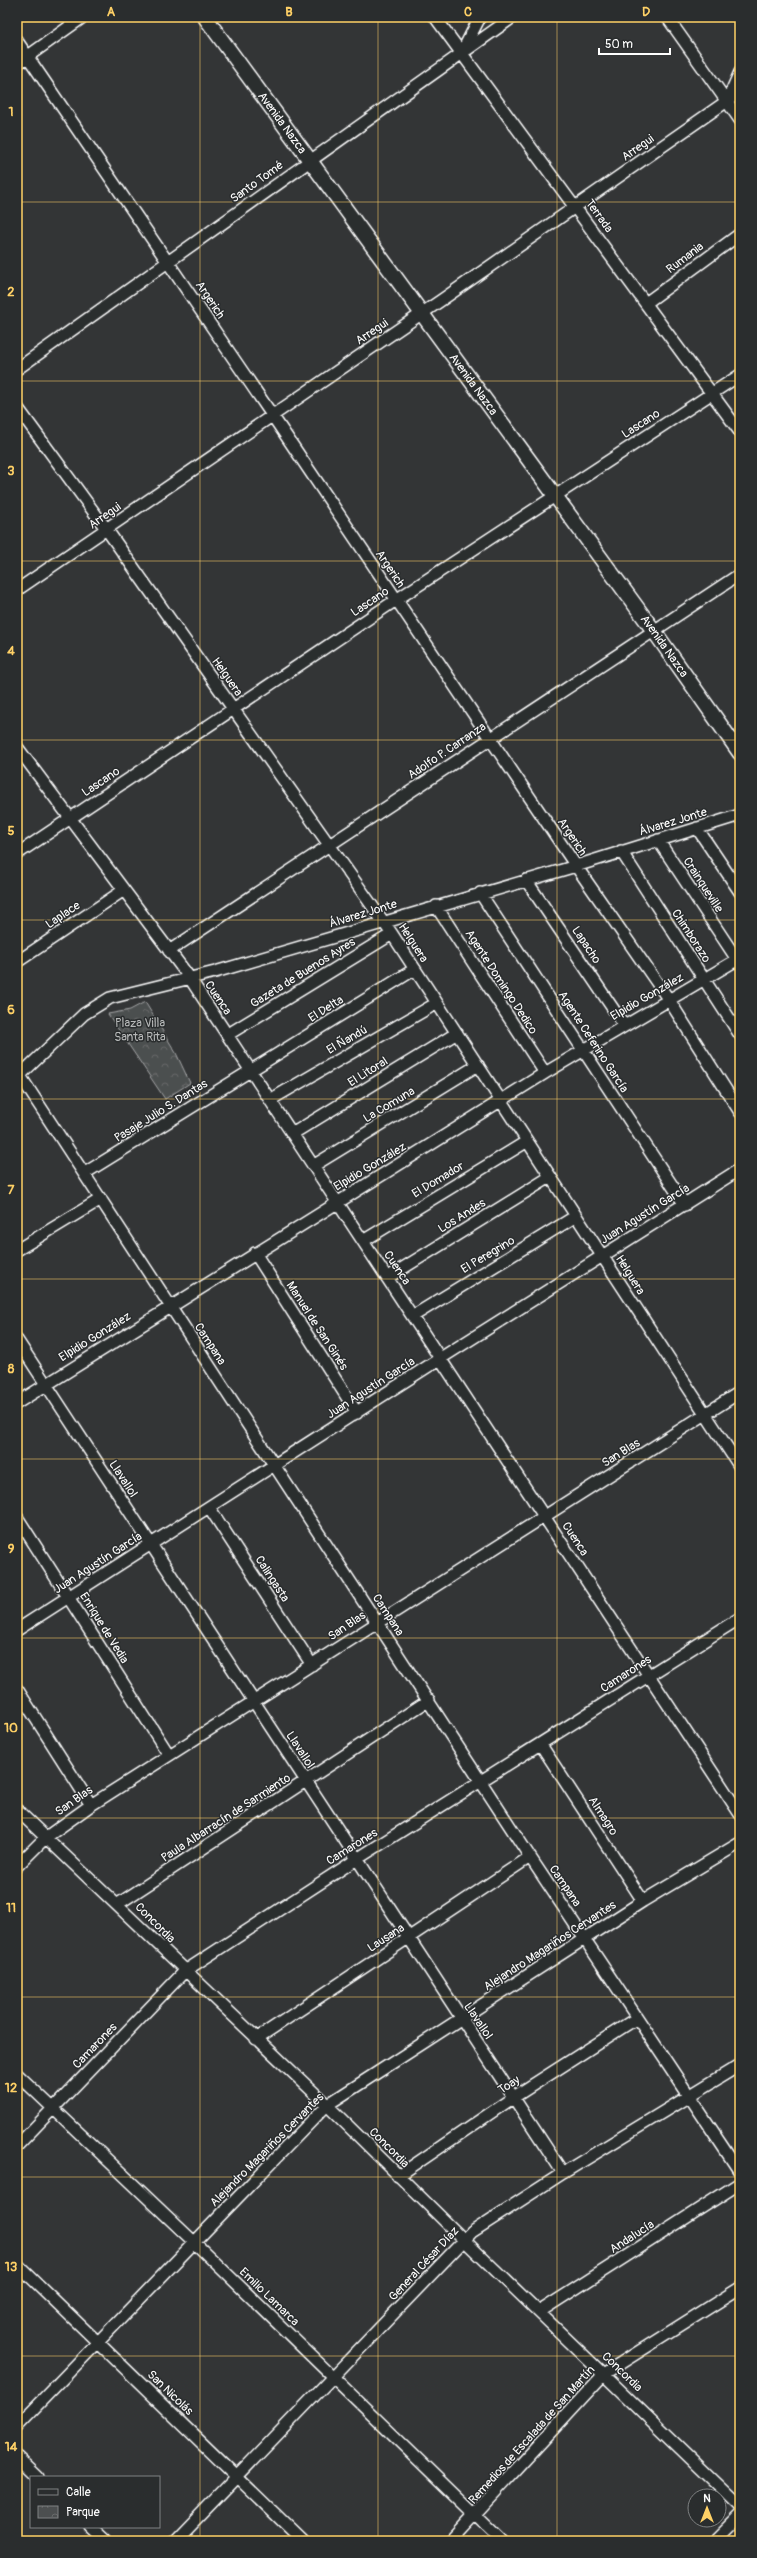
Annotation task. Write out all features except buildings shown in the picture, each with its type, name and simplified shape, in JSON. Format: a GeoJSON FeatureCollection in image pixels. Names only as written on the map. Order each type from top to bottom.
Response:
{"type":"FeatureCollection","features":[{"type":"Feature","properties":{"kind":"main road","name":"Avenida Nazca"},"geometry":{"type":"LineString","coordinates":[[205,17],[654,631],[740,753]]}},
{"type":"Feature","properties":{"kind":"street"},"geometry":{"type":"LineString","coordinates":[[17,64],[83,17]]}},
{"type":"Feature","properties":{"kind":"street","name":"Terrada"},"geometry":{"type":"LineString","coordinates":[[435,17],[740,432]]}},
{"type":"Feature","properties":{"kind":"street"},"geometry":{"type":"LineString","coordinates":[[461,54],[480,17]]}},
{"type":"Feature","properties":{"kind":"street","name":"Santo Tomé"},"geometry":{"type":"LineString","coordinates":[[17,369],[513,17]]}},
{"type":"Feature","properties":{"kind":"street"},"geometry":{"type":"LineString","coordinates":[[667,17],[740,120]]}},
{"type":"Feature","properties":{"kind":"street","name":"Argerich"},"geometry":{"type":"LineString","coordinates":[[17,41],[272,414],[576,866],[669,1000],[740,1112]]}},
{"type":"Feature","properties":{"kind":"street"},"geometry":{"type":"LineString","coordinates":[[726,101],[740,72]]}},
{"type":"Feature","properties":{"kind":"street","name":"Arregui"},"geometry":{"type":"LineString","coordinates":[[17,590],[107,530],[272,414],[422,314],[740,92]]}},
{"type":"Feature","properties":{"kind":"street","name":"Rumania"},"geometry":{"type":"LineString","coordinates":[[646,303],[740,234]]}},
{"type":"Feature","properties":{"kind":"street","name":"Lascano"},"geometry":{"type":"LineString","coordinates":[[17,854],[396,600],[740,375]]}},
{"type":"Feature","properties":{"kind":"street","name":"Helguera"},"geometry":{"type":"LineString","coordinates":[[17,407],[234,708],[392,934],[478,1065],[526,1142],[602,1255],[704,1415],[740,1468]]}},
{"type":"Feature","properties":{"kind":"street","name":"Adolfo P. Carranza"},"geometry":{"type":"LineString","coordinates":[[169,951],[740,574]]}},
{"type":"Feature","properties":{"kind":"street","name":"Cuenca"},"geometry":{"type":"LineString","coordinates":[[17,747],[189,977],[251,1070],[336,1203],[441,1358],[740,1814]]}},
{"type":"Feature","properties":{"kind":"street","name":"Álvarez Jonte"},"geometry":{"type":"LineString","coordinates":[[18,1074],[68,1028],[100,1002],[118,995],[215,972],[383,921],[576,866],[740,815]]}},
{"type":"Feature","properties":{"kind":"street"},"geometry":{"type":"LineString","coordinates":[[698,828],[740,892]]}},
{"type":"Feature","properties":{"kind":"street","name":"Crainqueville"},"geometry":{"type":"LineString","coordinates":[[658,840],[739,960]]}},
{"type":"Feature","properties":{"kind":"street","name":"Chimborazo"},"geometry":{"type":"LineString","coordinates":[[621,851],[740,1034]]}},
{"type":"Feature","properties":{"kind":"street","name":"Lapacho"},"geometry":{"type":"LineString","coordinates":[[526,880],[624,1024]]}},
{"type":"Feature","properties":{"kind":"street","name":"Laplace"},"geometry":{"type":"LineString","coordinates":[[17,962],[124,890]]}},
{"type":"Feature","properties":{"kind":"street","name":"Agente Ceferino García"},"geometry":{"type":"LineString","coordinates":[[480,893],[582,1051],[685,1205]]}},
{"type":"Feature","properties":{"kind":"street","name":"Agente Domingo Dedico"},"geometry":{"type":"LineString","coordinates":[[436,906],[545,1073]]}},
{"type":"Feature","properties":{"kind":"street","name":"Gazeta de Buenos Ayres"},"geometry":{"type":"LineString","coordinates":[[227,1035],[392,934]]}},
{"type":"Feature","properties":{"kind":"street","name":"Elpidio González"},"geometry":{"type":"LineString","coordinates":[[17,1403],[45,1383],[501,1102],[624,1024],[739,960]]}},
{"type":"Feature","properties":{"kind":"street","name":"El Delta"},"geometry":{"type":"LineString","coordinates":[[251,1070],[415,970]]}},
{"type":"Feature","properties":{"kind":"street","name":"El Ñandú"},"geometry":{"type":"LineString","coordinates":[[270,1100],[437,1003]]}},
{"type":"Feature","properties":{"kind":"street","name":"El Litoral"},"geometry":{"type":"LineString","coordinates":[[292,1134],[457,1033]]}},
{"type":"Feature","properties":{"kind":"street","name":"La Comuna"},"geometry":{"type":"LineString","coordinates":[[313,1166],[478,1065]]}},
{"type":"Feature","properties":{"kind":"street","name":"Pasaje Julio S. Dantas"},"geometry":{"type":"LineString","coordinates":[[85,1173],[251,1070]]}},
{"type":"Feature","properties":{"kind":"street","name":"Campana"},"geometry":{"type":"LineString","coordinates":[[18,1074],[85,1173],[273,1465],[429,1700],[530,1857],[740,2172]]}},
{"type":"Feature","properties":{"kind":"street","name":"El Domador"},"geometry":{"type":"LineString","coordinates":[[363,1241],[526,1142]]}},
{"type":"Feature","properties":{"kind":"street","name":"Juan Agustín García"},"geometry":{"type":"LineString","coordinates":[[17,1630],[602,1255],[685,1205],[740,1169]]}},
{"type":"Feature","properties":{"kind":"street","name":"Los Andes"},"geometry":{"type":"LineString","coordinates":[[387,1278],[550,1177]]}},
{"type":"Feature","properties":{"kind":"street"},"geometry":{"type":"LineString","coordinates":[[17,1250],[101,1199]]}},
{"type":"Feature","properties":{"kind":"street","name":"El Peregrino"},"geometry":{"type":"LineString","coordinates":[[413,1316],[576,1216]]}},
{"type":"Feature","properties":{"kind":"street","name":"Manuel de San Ginés"},"geometry":{"type":"LineString","coordinates":[[255,1253],[357,1413]]}},
{"type":"Feature","properties":{"kind":"street","name":"Llavallol"},"geometry":{"type":"LineString","coordinates":[[17,1340],[563,2173]]}},
{"type":"Feature","properties":{"kind":"street","name":"San Blas"},"geometry":{"type":"LineString","coordinates":[[17,1866],[45,1838],[91,1805],[169,1754],[312,1665],[377,1621],[740,1392]]}},
{"type":"Feature","properties":{"kind":"street","name":"Calingasta"},"geometry":{"type":"LineString","coordinates":[[209,1507],[312,1665]]}},
{"type":"Feature","properties":{"kind":"street","name":"Enrique de Vedia"},"geometry":{"type":"LineString","coordinates":[[17,1516],[169,1754]]}},
{"type":"Feature","properties":{"kind":"street","name":"Camarones"},"geometry":{"type":"LineString","coordinates":[[17,2146],[185,1971],[357,1859],[541,1745],[740,1618]]}},
{"type":"Feature","properties":{"kind":"street"},"geometry":{"type":"LineString","coordinates":[[17,1689],[91,1805]]}},
{"type":"Feature","properties":{"kind":"street","name":"Paula Albarracín de Sarmiento"},"geometry":{"type":"LineString","coordinates":[[118,1904],[429,1700]]}},
{"type":"Feature","properties":{"kind":"street","name":"Almagro"},"geometry":{"type":"LineString","coordinates":[[541,1745],[643,1901]]}},
{"type":"Feature","properties":{"kind":"street","name":"Concordia"},"geometry":{"type":"LineString","coordinates":[[17,1810],[45,1838],[118,1904],[185,1971],[327,2105],[398,2176],[605,2374],[740,2506]]}},
{"type":"Feature","properties":{"kind":"street","name":"Alejandro Magariños Cervantes"},"geometry":{"type":"LineString","coordinates":[[17,2426],[327,2105],[585,1940],[643,1901],[740,1843]]}},
{"type":"Feature","properties":{"kind":"street","name":"Lausana"},"geometry":{"type":"LineString","coordinates":[[256,2039],[530,1857]]}},
{"type":"Feature","properties":{"kind":"street","name":"Toay"},"geometry":{"type":"LineString","coordinates":[[398,2176],[514,2097],[637,2018]]}},
{"type":"Feature","properties":{"kind":"street","name":"General César Díaz"},"geometry":{"type":"LineString","coordinates":[[175,2541],[237,2475],[334,2378],[464,2240],[480,2226],[563,2173],[740,2065]]}},
{"type":"Feature","properties":{"kind":"street","name":"Emilio Lamarca"},"geometry":{"type":"LineString","coordinates":[[17,2074],[52,2109],[194,2242],[502,2541]]}},
{"type":"Feature","properties":{"kind":"street","name":"Andalucía"},"geometry":{"type":"LineString","coordinates":[[539,2312],[740,2182]]}},
{"type":"Feature","properties":{"kind":"street","name":"San Nicolás"},"geometry":{"type":"LineString","coordinates":[[17,2264],[237,2475],[303,2541]]}},
{"type":"Feature","properties":{"kind":"street","name":"Remedios de Escalada de San Martín"},"geometry":{"type":"LineString","coordinates":[[450,2541],[476,2516],[605,2374],[740,2288]]}},
{"type":"Feature","properties":{"kind":"street"},"geometry":{"type":"LineString","coordinates":[[17,2457],[37,2476]]}},
{"type":"Feature","properties":{"kind":"street"},"geometry":{"type":"LineString","coordinates":[[714,2541],[740,2515]]}},
{"type":"Feature","properties":{"kind":"street"},"geometry":{"type":"LineString","coordinates":[[92,2528],[106,2541]]}},
{"type":"Feature","properties":{"kind":"green space","name":"Plaza Villa Santa Rita"},"geometry":{"type":"Polygon","coordinates":[[[145,1002],[176,1053],[190,1083],[165,1099],[108,1014],[130,1010],[145,1002]]]}}]}
